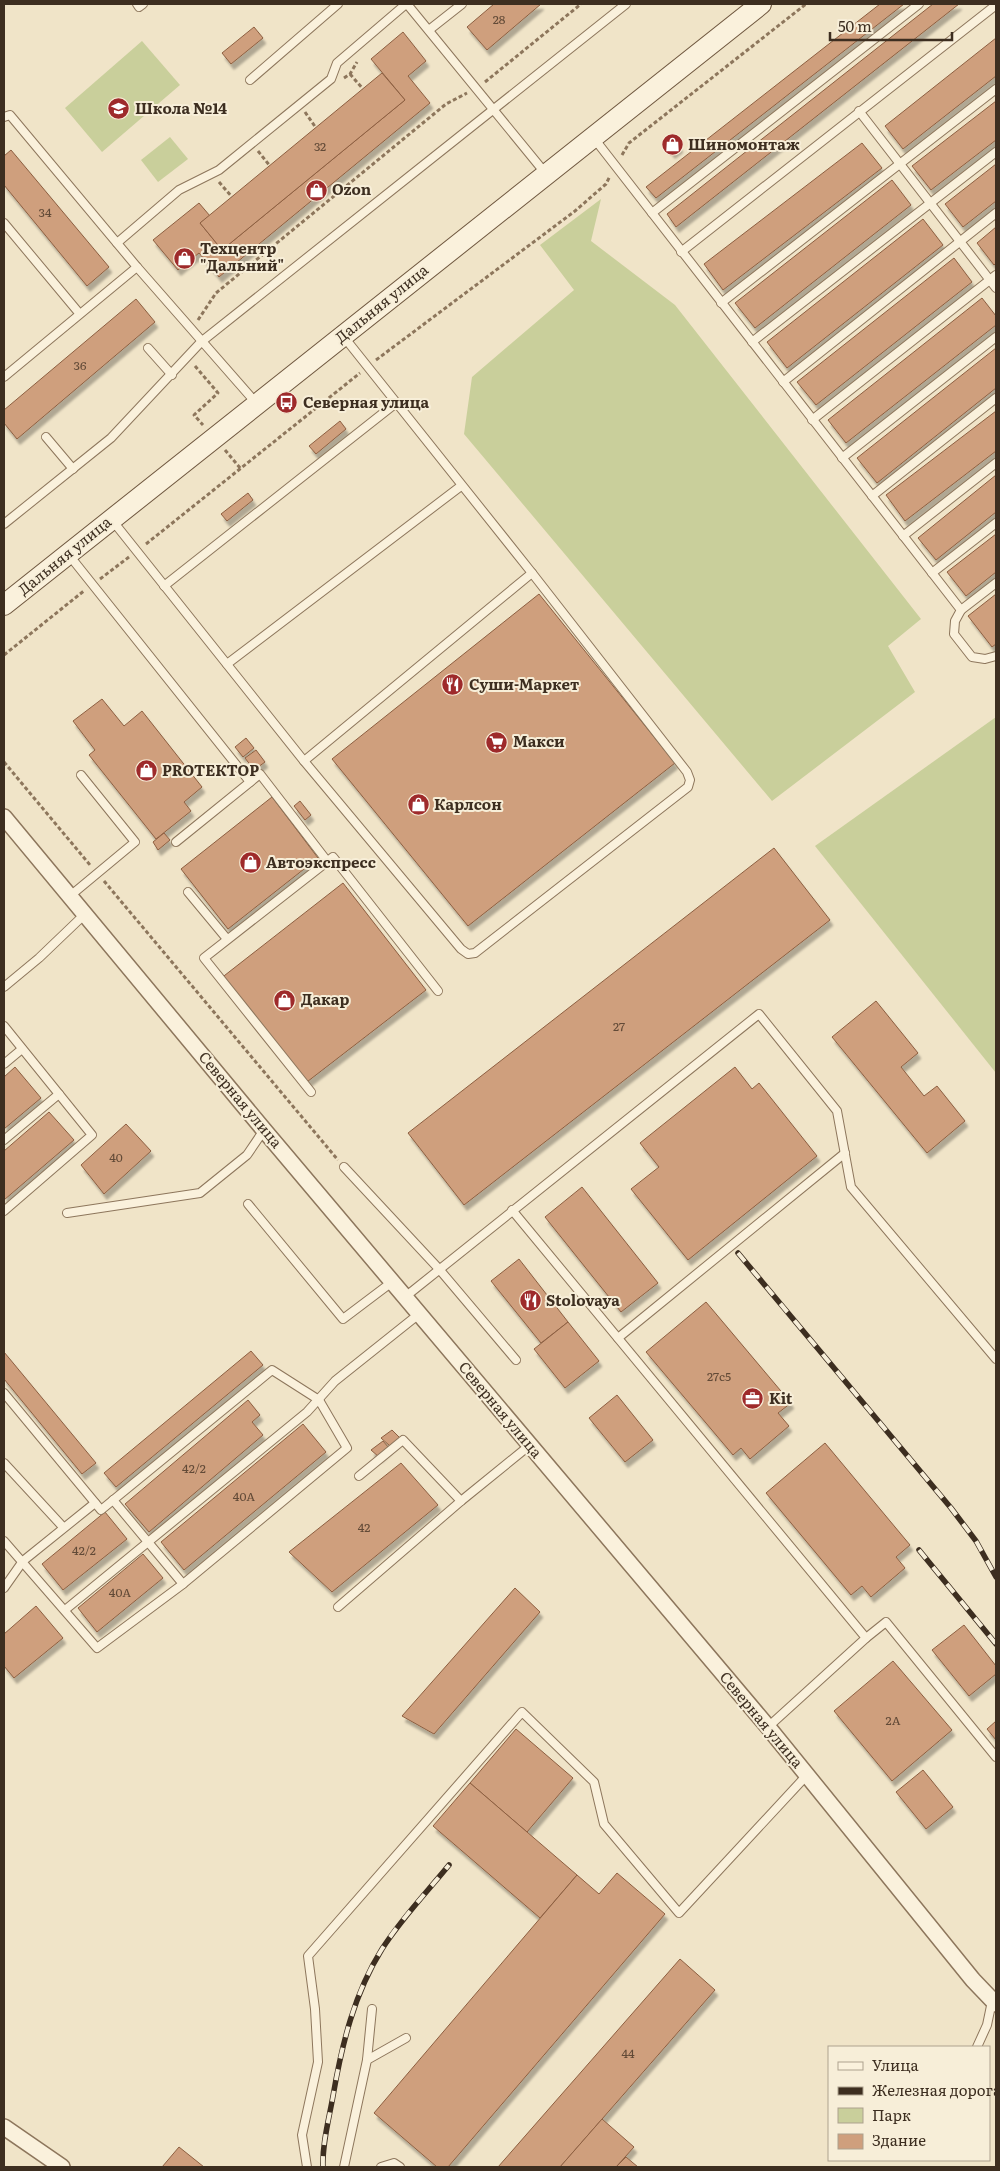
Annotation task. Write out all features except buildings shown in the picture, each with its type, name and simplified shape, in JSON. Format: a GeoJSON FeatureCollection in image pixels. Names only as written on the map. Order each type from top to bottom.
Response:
{"type":"FeatureCollection","features":[{"type":"Feature","properties":{"kind":"street","name":"Дальняя улица"},"geometry":{"type":"LineString","coordinates":[[4,605],[761,4]]}},
{"type":"Feature","properties":{"kind":"street","name":"Северная улица"},"geometry":{"type":"LineString","coordinates":[[4,817],[404,1297],[768,1727],[994,2003]]}},
{"type":"Feature","properties":{"kind":"street"},"geometry":{"type":"LineString","coordinates":[[4,2126],[62,2167]]}},
{"type":"Feature","properties":{"kind":"lane"},"geometry":{"type":"LineString","coordinates":[[137,4],[140,7],[143,4]]}},
{"type":"Feature","properties":{"kind":"lane"},"geometry":{"type":"LineString","coordinates":[[250,80],[338,4]]}},
{"type":"Feature","properties":{"kind":"lane"},"geometry":{"type":"LineString","coordinates":[[117,243],[179,190],[219,170],[331,79],[337,63],[406,4],[546,174]]}},
{"type":"Feature","properties":{"kind":"lane"},"geometry":{"type":"LineString","coordinates":[[429,30],[462,4]]}},
{"type":"Feature","properties":{"kind":"lane"},"geometry":{"type":"LineString","coordinates":[[4,524],[111,438],[201,342],[626,4]]}},
{"type":"Feature","properties":{"kind":"lane"},"geometry":{"type":"LineString","coordinates":[[652,213],[919,4]]}},
{"type":"Feature","properties":{"kind":"lane"},"geometry":{"type":"LineString","coordinates":[[681,252],[996,5]]}},
{"type":"Feature","properties":{"kind":"lane"},"geometry":{"type":"LineString","coordinates":[[721,303],[996,89]]}},
{"type":"Feature","properties":{"kind":"lane"},"geometry":{"type":"LineString","coordinates":[[859,111],[960,242],[993,278],[996,288]]}},
{"type":"Feature","properties":{"kind":"lane"},"geometry":{"type":"LineString","coordinates":[[4,117],[10,115],[136,267],[256,404]]}},
{"type":"Feature","properties":{"kind":"lane"},"geometry":{"type":"LineString","coordinates":[[593,136],[681,252],[961,610]]}},
{"type":"Feature","properties":{"kind":"lane"},"geometry":{"type":"LineString","coordinates":[[752,342],[996,152]]}},
{"type":"Feature","properties":{"kind":"lane"},"geometry":{"type":"LineString","coordinates":[[783,382],[996,213]]}},
{"type":"Feature","properties":{"kind":"lane"},"geometry":{"type":"LineString","coordinates":[[4,223],[79,314]]}},
{"type":"Feature","properties":{"kind":"lane"},"geometry":{"type":"LineString","coordinates":[[4,376],[136,267]]}},
{"type":"Feature","properties":{"kind":"lane"},"geometry":{"type":"LineString","coordinates":[[812,420],[993,278]]}},
{"type":"Feature","properties":{"kind":"lane"},"geometry":{"type":"LineString","coordinates":[[110,519],[304,761],[461,949],[468,954],[476,953],[688,787],[690,780],[687,772],[532,573],[342,335]]}},
{"type":"Feature","properties":{"kind":"lane"},"geometry":{"type":"LineString","coordinates":[[842,458],[996,337]]}},
{"type":"Feature","properties":{"kind":"lane"},"geometry":{"type":"LineString","coordinates":[[148,348],[172,374]]}},
{"type":"Feature","properties":{"kind":"lane"},"geometry":{"type":"LineString","coordinates":[[872,496],[996,398]]}},
{"type":"Feature","properties":{"kind":"lane"},"geometry":{"type":"LineString","coordinates":[[164,586],[396,403]]}},
{"type":"Feature","properties":{"kind":"lane"},"geometry":{"type":"LineString","coordinates":[[46,437],[73,469]]}},
{"type":"Feature","properties":{"kind":"lane"},"geometry":{"type":"LineString","coordinates":[[903,536],[996,463]]}},
{"type":"Feature","properties":{"kind":"lane"},"geometry":{"type":"LineString","coordinates":[[227,664],[461,486]]}},
{"type":"Feature","properties":{"kind":"lane"},"geometry":{"type":"LineString","coordinates":[[932,573],[996,523]]}},
{"type":"Feature","properties":{"kind":"lane"},"geometry":{"type":"LineString","coordinates":[[68,554],[250,782]]}},
{"type":"Feature","properties":{"kind":"lane"},"geometry":{"type":"LineString","coordinates":[[304,761],[532,573]]}},
{"type":"Feature","properties":{"kind":"lane"},"geometry":{"type":"LineString","coordinates":[[996,583],[961,610],[955,621],[954,634],[972,657],[985,659],[996,656]]}},
{"type":"Feature","properties":{"kind":"lane"},"geometry":{"type":"LineString","coordinates":[[176,842],[260,774],[327,861]]}},
{"type":"Feature","properties":{"kind":"lane"},"geometry":{"type":"LineString","coordinates":[[70,896],[136,842],[81,775]]}},
{"type":"Feature","properties":{"kind":"lane"},"geometry":{"type":"LineString","coordinates":[[311,1092],[204,958],[227,939],[334,857],[438,991]]}},
{"type":"Feature","properties":{"kind":"lane"},"geometry":{"type":"LineString","coordinates":[[188,892],[227,939]]}},
{"type":"Feature","properties":{"kind":"lane"},"geometry":{"type":"LineString","coordinates":[[4,987],[39,958],[85,914]]}},
{"type":"Feature","properties":{"kind":"lane"},"geometry":{"type":"LineString","coordinates":[[404,1297],[759,1014],[837,1111],[851,1187],[996,1359]]}},
{"type":"Feature","properties":{"kind":"lane"},"geometry":{"type":"LineString","coordinates":[[4,1026],[92,1135],[4,1211]]}},
{"type":"Feature","properties":{"kind":"lane"},"geometry":{"type":"LineString","coordinates":[[4,1064],[22,1049]]}},
{"type":"Feature","properties":{"kind":"lane"},"geometry":{"type":"LineString","coordinates":[[4,1140],[59,1094]]}},
{"type":"Feature","properties":{"kind":"lane"},"geometry":{"type":"LineString","coordinates":[[67,1213],[200,1193],[247,1154],[264,1130]]}},
{"type":"Feature","properties":{"kind":"lane"},"geometry":{"type":"LineString","coordinates":[[618,1338],[845,1153]]}},
{"type":"Feature","properties":{"kind":"lane"},"geometry":{"type":"LineString","coordinates":[[344,1167],[438,1269],[516,1360]]}},
{"type":"Feature","properties":{"kind":"lane"},"geometry":{"type":"LineString","coordinates":[[248,1204],[343,1319],[392,1282]]}},
{"type":"Feature","properties":{"kind":"lane"},"geometry":{"type":"LineString","coordinates":[[512,1210],[866,1638]]}},
{"type":"Feature","properties":{"kind":"lane"},"geometry":{"type":"LineString","coordinates":[[65,1610],[307,1412],[335,1381],[419,1314]]}},
{"type":"Feature","properties":{"kind":"lane"},"geometry":{"type":"LineString","coordinates":[[4,1393],[101,1510],[272,1370],[319,1400],[347,1448],[183,1584],[97,1648],[4,1541]]}},
{"type":"Feature","properties":{"kind":"lane"},"geometry":{"type":"LineString","coordinates":[[359,1476],[403,1440],[461,1501]]}},
{"type":"Feature","properties":{"kind":"lane"},"geometry":{"type":"LineString","coordinates":[[338,1607],[461,1501],[530,1445]]}},
{"type":"Feature","properties":{"kind":"lane"},"geometry":{"type":"LineString","coordinates":[[4,1463],[63,1527]]}},
{"type":"Feature","properties":{"kind":"lane"},"geometry":{"type":"LineString","coordinates":[[113,1500],[183,1584]]}},
{"type":"Feature","properties":{"kind":"lane"},"geometry":{"type":"LineString","coordinates":[[4,1588],[23,1561],[95,1503]]}},
{"type":"Feature","properties":{"kind":"lane"},"geometry":{"type":"LineString","coordinates":[[768,1727],[886,1622],[996,1757]]}},
{"type":"Feature","properties":{"kind":"lane"},"geometry":{"type":"LineString","coordinates":[[307,2167],[302,2135],[318,2062],[315,2008],[308,1956],[522,1712],[594,1782],[604,1824],[678,1913],[807,1775]]}},
{"type":"Feature","properties":{"kind":"lane"},"geometry":{"type":"LineString","coordinates":[[977,2046],[994,2003]]}},
{"type":"Feature","properties":{"kind":"lane"},"geometry":{"type":"LineString","coordinates":[[344,2167],[367,2060],[372,2009]]}},
{"type":"Feature","properties":{"kind":"lane"},"geometry":{"type":"LineString","coordinates":[[367,2060],[406,2038]]}},
{"type":"Feature","properties":{"kind":"lane"},"geometry":{"type":"LineString","coordinates":[[381,2167],[394,2163],[400,2167]]}},
{"type":"Feature","properties":{"kind":"path"},"geometry":{"type":"LineString","coordinates":[[191,330],[216,293],[446,104],[476,89],[581,4]]}},
{"type":"Feature","properties":{"kind":"path"},"geometry":{"type":"LineString","coordinates":[[4,655],[137,552],[368,367],[575,211],[606,184],[629,143],[806,4]]}},
{"type":"Feature","properties":{"kind":"path"},"geometry":{"type":"LineString","coordinates":[[350,74],[363,90]]}},
{"type":"Feature","properties":{"kind":"path"},"geometry":{"type":"LineString","coordinates":[[304,112],[316,128]]}},
{"type":"Feature","properties":{"kind":"path"},"geometry":{"type":"LineString","coordinates":[[258,150],[270,166]]}},
{"type":"Feature","properties":{"kind":"path"},"geometry":{"type":"LineString","coordinates":[[219,181],[232,197]]}},
{"type":"Feature","properties":{"kind":"path"},"geometry":{"type":"LineString","coordinates":[[188,358],[218,393],[194,415],[241,469]]}},
{"type":"Feature","properties":{"kind":"path"},"geometry":{"type":"LineString","coordinates":[[4,762],[344,1167]]}},
{"type":"Feature","properties":{"kind":"green space"},"geometry":{"type":"Polygon","coordinates":[[[142,41],[180,85],[102,152],[65,108],[142,41]]]}},
{"type":"Feature","properties":{"kind":"green space"},"geometry":{"type":"Polygon","coordinates":[[[170,137],[188,159],[158,182],[141,160],[170,137]]]}},
{"type":"Feature","properties":{"kind":"green space"},"geometry":{"type":"Polygon","coordinates":[[[601,199],[591,241],[675,305],[921,619],[888,646],[915,692],[772,801],[464,434],[472,377],[574,290],[540,245],[601,199]]]}},
{"type":"Feature","properties":{"kind":"green space"},"geometry":{"type":"Polygon","coordinates":[[[996,717],[996,1073],[815,846],[996,717]]]}},
{"type":"Feature","properties":{"kind":"railway"},"geometry":{"type":"LineString","coordinates":[[738,1253],[951,1508],[976,1541],[996,1577]]}},
{"type":"Feature","properties":{"kind":"railway"},"geometry":{"type":"LineString","coordinates":[[919,1550],[996,1644]]}},
{"type":"Feature","properties":{"kind":"railway"},"geometry":{"type":"LineString","coordinates":[[323,2167],[325,2140],[345,2039],[364,1984],[372,1966],[389,1938],[449,1865]]}},
{"type":"Feature","properties":{"kind":"place","name":"Школа №14"},"geometry":{"type":"Point","coordinates":[119,109]}},
{"type":"Feature","properties":{"kind":"place","name":"Шиномонтаж"},"geometry":{"type":"Point","coordinates":[672,145]}},
{"type":"Feature","properties":{"kind":"place","name":"Ozon"},"geometry":{"type":"Point","coordinates":[316,190]}},
{"type":"Feature","properties":{"kind":"place","name":"Техцентр \"Дальний\""},"geometry":{"type":"Point","coordinates":[184,258]}},
{"type":"Feature","properties":{"kind":"place","name":"Северная улица"},"geometry":{"type":"Point","coordinates":[287,403]}},
{"type":"Feature","properties":{"kind":"place","name":"Суши-Маркет"},"geometry":{"type":"Point","coordinates":[453,685]}},
{"type":"Feature","properties":{"kind":"place","name":"Макси"},"geometry":{"type":"Point","coordinates":[497,742]}},
{"type":"Feature","properties":{"kind":"place","name":"PROТЕКТОР"},"geometry":{"type":"Point","coordinates":[146,771]}},
{"type":"Feature","properties":{"kind":"place","name":"Карлсон"},"geometry":{"type":"Point","coordinates":[418,805]}},
{"type":"Feature","properties":{"kind":"place","name":"Автоэкспресс"},"geometry":{"type":"Point","coordinates":[250,863]}},
{"type":"Feature","properties":{"kind":"place","name":"Дакар"},"geometry":{"type":"Point","coordinates":[285,1000]}},
{"type":"Feature","properties":{"kind":"place","name":"Stolovaya"},"geometry":{"type":"Point","coordinates":[530,1301]}},
{"type":"Feature","properties":{"kind":"place","name":"Kit"},"geometry":{"type":"Point","coordinates":[753,1399]}}]}
